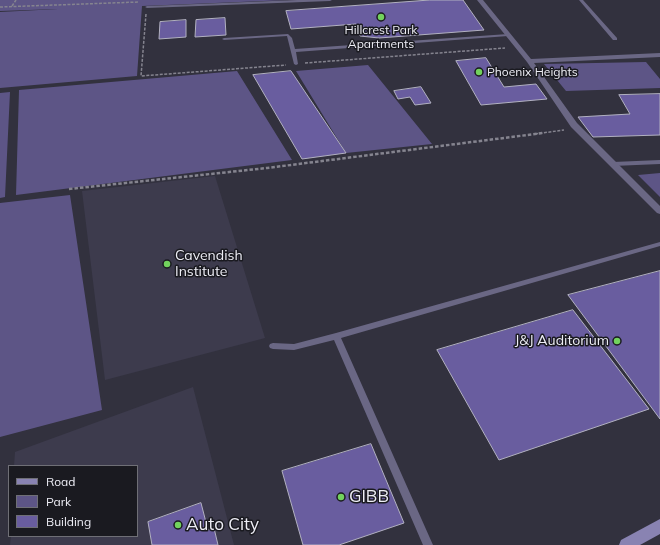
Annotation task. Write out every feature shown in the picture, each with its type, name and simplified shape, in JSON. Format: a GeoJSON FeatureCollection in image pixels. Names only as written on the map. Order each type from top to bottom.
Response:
{"type":"FeatureCollection","features":[{"type":"Feature","properties":{"kind":"main road"},"geometry":{"type":"LineString","coordinates":[[626,545],[660,526]]}},
{"type":"Feature","properties":{"kind":"street"},"geometry":{"type":"LineString","coordinates":[[480,0],[529,61],[576,127],[660,211]]}},
{"type":"Feature","properties":{"kind":"street"},"geometry":{"type":"LineString","coordinates":[[529,61],[660,55]]}},
{"type":"Feature","properties":{"kind":"lane"},"geometry":{"type":"LineString","coordinates":[[147,7],[330,0]]}},
{"type":"Feature","properties":{"kind":"lane"},"geometry":{"type":"LineString","coordinates":[[582,0],[615,39]]}},
{"type":"Feature","properties":{"kind":"lane"},"geometry":{"type":"LineString","coordinates":[[224,39],[284,34],[290,38],[296,64]]}},
{"type":"Feature","properties":{"kind":"lane"},"geometry":{"type":"LineString","coordinates":[[293,51],[508,35]]}},
{"type":"Feature","properties":{"kind":"lane"},"geometry":{"type":"LineString","coordinates":[[613,164],[660,162]]}},
{"type":"Feature","properties":{"kind":"lane"},"geometry":{"type":"LineString","coordinates":[[273,346],[294,347],[336,336],[660,244]]}},
{"type":"Feature","properties":{"kind":"lane"},"geometry":{"type":"LineString","coordinates":[[336,336],[428,545]]}},
{"type":"Feature","properties":{"kind":"path"},"geometry":{"type":"LineString","coordinates":[[12,7],[16,0]]}},
{"type":"Feature","properties":{"kind":"path"},"geometry":{"type":"LineString","coordinates":[[0,7],[142,2]]}},
{"type":"Feature","properties":{"kind":"path"},"geometry":{"type":"LineString","coordinates":[[147,7],[142,76],[518,47]]}},
{"type":"Feature","properties":{"kind":"path"},"geometry":{"type":"LineString","coordinates":[[69,190],[275,167],[576,127]]}},
{"type":"Feature","properties":{"kind":"shaded area","name":"Cavendish Institute"},"geometry":{"type":"Polygon","coordinates":[[[215,176],[265,338],[105,380],[82,191],[215,176]]]}},
{"type":"Feature","properties":{"kind":"shaded area"},"geometry":{"type":"Polygon","coordinates":[[[193,387],[234,545],[10,545],[11,537],[138,537],[138,465],[14,465],[15,452],[193,387]]]}},
{"type":"Feature","properties":{"kind":"green space"},"geometry":{"type":"Polygon","coordinates":[[[0,0],[288,0],[142,6],[137,76],[0,88],[0,12],[58,9],[0,11],[0,0]]]}},
{"type":"Feature","properties":{"kind":"green space"},"geometry":{"type":"Polygon","coordinates":[[[646,62],[660,79],[660,88],[566,91],[544,64],[646,62]]]}},
{"type":"Feature","properties":{"kind":"green space"},"geometry":{"type":"Polygon","coordinates":[[[368,65],[432,144],[346,153],[296,71],[368,65]]]}},
{"type":"Feature","properties":{"kind":"green space"},"geometry":{"type":"Polygon","coordinates":[[[237,71],[292,160],[16,195],[19,90],[237,71]]]}},
{"type":"Feature","properties":{"kind":"green space"},"geometry":{"type":"Polygon","coordinates":[[[10,92],[5,197],[0,198],[0,93],[10,92]]]}},
{"type":"Feature","properties":{"kind":"green space"},"geometry":{"type":"Polygon","coordinates":[[[660,173],[660,197],[638,175],[660,173]]]}},
{"type":"Feature","properties":{"kind":"green space"},"geometry":{"type":"Polygon","coordinates":[[[70,195],[102,410],[0,437],[0,203],[70,195]]]}},
{"type":"Feature","properties":{"kind":"building","name":"Hillcrest Park Apartments"},"geometry":{"type":"Polygon","coordinates":[[[430,0],[463,0],[484,30],[379,38],[360,36],[356,24],[291,29],[286,11],[430,0]]]}},
{"type":"Feature","properties":{"kind":"building"},"geometry":{"type":"Polygon","coordinates":[[[225,18],[226,35],[195,37],[196,20],[225,18]]]}},
{"type":"Feature","properties":{"kind":"building"},"geometry":{"type":"Polygon","coordinates":[[[186,20],[186,37],[159,39],[160,22],[186,20]]]}},
{"type":"Feature","properties":{"kind":"building","name":"Phoenix Heights"},"geometry":{"type":"Polygon","coordinates":[[[486,58],[504,87],[536,84],[547,99],[481,105],[456,61],[486,58]]]}},
{"type":"Feature","properties":{"kind":"building"},"geometry":{"type":"Polygon","coordinates":[[[291,71],[346,153],[302,159],[253,75],[291,71]]]}},
{"type":"Feature","properties":{"kind":"building"},"geometry":{"type":"Polygon","coordinates":[[[421,87],[431,103],[415,105],[410,97],[398,99],[394,91],[421,87]]]}},
{"type":"Feature","properties":{"kind":"building"},"geometry":{"type":"Polygon","coordinates":[[[660,94],[660,135],[593,137],[578,117],[630,114],[619,95],[660,94]]]}},
{"type":"Feature","properties":{"kind":"building"},"geometry":{"type":"Polygon","coordinates":[[[660,271],[660,419],[568,295],[660,271]]]}},
{"type":"Feature","properties":{"kind":"building"},"geometry":{"type":"Polygon","coordinates":[[[573,310],[649,409],[499,460],[437,350],[573,310]]]}},
{"type":"Feature","properties":{"kind":"building","name":"GIBB"},"geometry":{"type":"Polygon","coordinates":[[[371,444],[404,523],[339,545],[303,545],[282,471],[371,444]]]}},
{"type":"Feature","properties":{"kind":"building","name":"Auto City"},"geometry":{"type":"Polygon","coordinates":[[[201,503],[208,530],[214,528],[218,545],[152,545],[148,522],[201,503]]]}},
{"type":"Feature","properties":{"kind":"place","name":"Hillcrest Park Apartments"},"geometry":{"type":"Point","coordinates":[381,17]}},
{"type":"Feature","properties":{"kind":"place","name":"Phoenix Heights"},"geometry":{"type":"Point","coordinates":[479,72]}},
{"type":"Feature","properties":{"kind":"place","name":"Cavendish Institute"},"geometry":{"type":"Point","coordinates":[167,264]}},
{"type":"Feature","properties":{"kind":"place","name":"J&J Auditorium"},"geometry":{"type":"Point","coordinates":[617,341]}},
{"type":"Feature","properties":{"kind":"place","name":"GIBB"},"geometry":{"type":"Point","coordinates":[341,497]}},
{"type":"Feature","properties":{"kind":"place","name":"Auto City"},"geometry":{"type":"Point","coordinates":[178,525]}}]}
